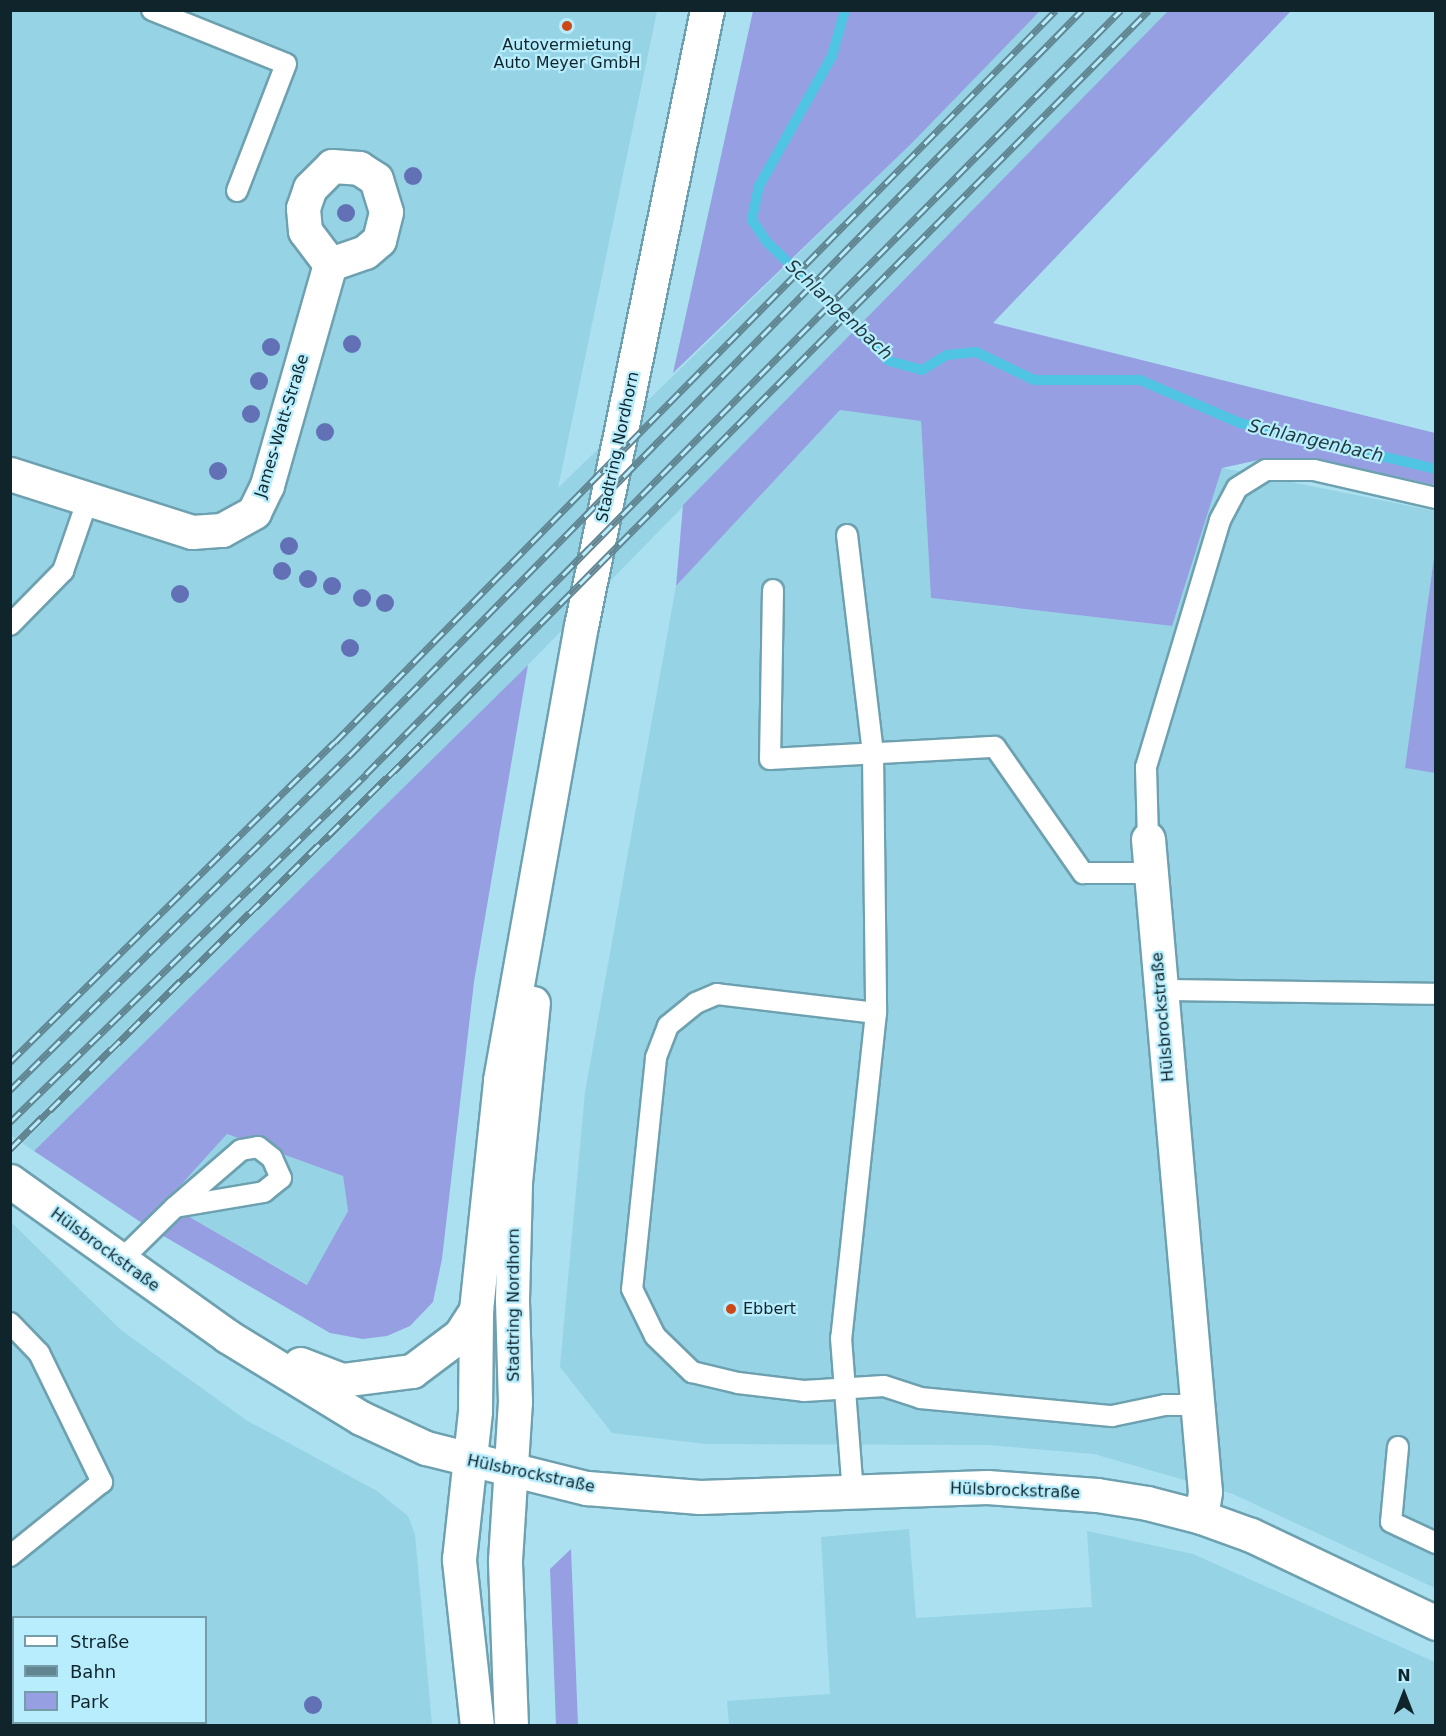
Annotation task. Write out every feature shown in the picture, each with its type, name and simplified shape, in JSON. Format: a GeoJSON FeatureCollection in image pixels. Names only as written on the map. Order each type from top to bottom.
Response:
{"type":"FeatureCollection","features":[{"type":"Feature","properties":{"kind":"street","name":"Stadtring Nordhorn"},"geometry":{"type":"LineString","coordinates":[[477,1725],[459,1559],[475,1411],[476,1310],[500,1080],[537,885],[581,626],[707,10]]}},
{"type":"Feature","properties":{"kind":"street","name":"James-Watt-Straße"},"geometry":{"type":"LineString","coordinates":[[10,474],[192,532],[222,530],[254,512],[267,485],[330,264]]}},
{"type":"Feature","properties":{"kind":"street","name":"Hülsbrockstraße"},"geometry":{"type":"LineString","coordinates":[[1148,839],[1205,1492],[1201,1517]]}},
{"type":"Feature","properties":{"kind":"street","name":"Stadtring Nordhorn"},"geometry":{"type":"LineString","coordinates":[[511,1725],[505,1560],[512,1472],[515,1182],[539,931],[537,885]]}},
{"type":"Feature","properties":{"kind":"street","name":"Hülsbrockstraße"},"geometry":{"type":"LineString","coordinates":[[10,1181],[226,1336],[362,1418],[426,1448],[512,1472],[587,1488],[700,1497],[1038,1489],[1097,1495],[1201,1517],[1251,1535],[1436,1623]]}},
{"type":"Feature","properties":{"kind":"street","name":"Stadtring Nordhorn"},"geometry":{"type":"LineString","coordinates":[[226,1336],[342,1380],[366,1380],[412,1371],[460,1335],[476,1310]]}},
{"type":"Feature","properties":{"kind":"lane"},"geometry":{"type":"LineString","coordinates":[[152,10],[286,64],[237,191]]}},
{"type":"Feature","properties":{"kind":"lane"},"geometry":{"type":"LineString","coordinates":[[1148,839],[1146,767],[1220,520],[1237,488],[1266,470],[1314,470],[1436,498]]}},
{"type":"Feature","properties":{"kind":"lane"},"geometry":{"type":"LineString","coordinates":[[10,625],[63,571],[88,499]]}},
{"type":"Feature","properties":{"kind":"lane"},"geometry":{"type":"LineString","coordinates":[[847,535],[873,754],[876,1013],[841,1338],[853,1493]]}},
{"type":"Feature","properties":{"kind":"lane"},"geometry":{"type":"LineString","coordinates":[[773,590],[770,759],[995,747],[1083,873],[1151,873]]}},
{"type":"Feature","properties":{"kind":"lane"},"geometry":{"type":"LineString","coordinates":[[1161,990],[1436,994]]}},
{"type":"Feature","properties":{"kind":"lane"},"geometry":{"type":"LineString","coordinates":[[876,1013],[717,994],[696,1003],[668,1026],[656,1058],[632,1289],[655,1336],[692,1372],[738,1383],[804,1391],[845,1386],[884,1386],[920,1398],[1112,1416],[1165,1404],[1197,1405]]}},
{"type":"Feature","properties":{"kind":"lane"},"geometry":{"type":"LineString","coordinates":[[120,1260],[175,1207],[241,1150],[258,1147],[272,1158],[280,1178],[264,1192],[175,1207]]}},
{"type":"Feature","properties":{"kind":"lane"},"geometry":{"type":"LineString","coordinates":[[10,1323],[39,1353],[102,1482],[10,1556]]}},
{"type":"Feature","properties":{"kind":"lane"},"geometry":{"type":"LineString","coordinates":[[1398,1447],[1391,1522],[1436,1543]]}},
{"type":"Feature","properties":{"kind":"shaded area"},"geometry":{"type":"Polygon","coordinates":[[[10,11],[657,11],[558,488],[910,145],[1040,11],[1168,11],[528,665],[34,1151],[10,1135],[10,11]]]}},
{"type":"Feature","properties":{"kind":"shaded area"},"geometry":{"type":"Polygon","coordinates":[[[840,410],[921,420],[931,598],[1171,626],[1222,468],[1435,511],[1435,550],[1405,768],[1436,773],[1435,1588],[1233,1494],[1094,1454],[988,1445],[706,1444],[612,1433],[560,1367],[585,1092],[676,586],[840,410]]]}},
{"type":"Feature","properties":{"kind":"shaded area"},"geometry":{"type":"Polygon","coordinates":[[[227,1134],[343,1176],[348,1211],[308,1285],[166,1203],[227,1134]]]}},
{"type":"Feature","properties":{"kind":"shaded area"},"geometry":{"type":"Polygon","coordinates":[[[10,1221],[121,1330],[246,1420],[377,1491],[408,1516],[415,1534],[432,1725],[11,1725],[10,1221]]]}},
{"type":"Feature","properties":{"kind":"shaded area"},"geometry":{"type":"Polygon","coordinates":[[[909,1529],[916,1618],[1092,1607],[1087,1531],[1193,1554],[1435,1662],[1435,1725],[729,1725],[727,1701],[830,1694],[821,1537],[909,1529]]]}},
{"type":"Feature","properties":{"kind":"green space"},"geometry":{"type":"Polygon","coordinates":[[[753,11],[1040,11],[910,145],[673,373],[753,11]]]}},
{"type":"Feature","properties":{"kind":"green space"},"geometry":{"type":"Polygon","coordinates":[[[1168,11],[1291,11],[993,323],[1435,433],[1435,485],[1311,458],[1263,459],[1222,468],[1172,626],[931,598],[921,421],[840,410],[676,586],[683,505],[1168,11]]]}},
{"type":"Feature","properties":{"kind":"green space"},"geometry":{"type":"Polygon","coordinates":[[[1435,550],[1435,773],[1405,768],[1435,550]]]}},
{"type":"Feature","properties":{"kind":"green space"},"geometry":{"type":"Polygon","coordinates":[[[528,665],[474,982],[442,1259],[433,1302],[410,1326],[387,1336],[363,1339],[330,1333],[160,1234],[181,1212],[307,1285],[348,1211],[343,1176],[227,1134],[145,1225],[34,1151],[528,665]]]}},
{"type":"Feature","properties":{"kind":"green space"},"geometry":{"type":"Polygon","coordinates":[[[571,1549],[578,1725],[556,1725],[550,1569],[571,1549]]]}},
{"type":"Feature","properties":{"kind":"waterway","name":"Schlangenbach"},"geometry":{"type":"LineString","coordinates":[[845,10],[832,56],[759,186],[752,220],[767,242],[889,361],[922,370],[947,355],[976,352],[1034,380],[1140,380],[1240,423],[1436,469]]}},
{"type":"Feature","properties":{"kind":"railway"},"geometry":{"type":"LineString","coordinates":[[10,1062],[335,742],[1056,10]]}},
{"type":"Feature","properties":{"kind":"railway"},"geometry":{"type":"LineString","coordinates":[[10,1090],[349,756],[1082,10]]}},
{"type":"Feature","properties":{"kind":"railway"},"geometry":{"type":"LineString","coordinates":[[10,1122],[366,774],[1121,10]]}},
{"type":"Feature","properties":{"kind":"railway"},"geometry":{"type":"LineString","coordinates":[[10,1149],[422,743],[1149,10]]}},
{"type":"Feature","properties":{"kind":"place","name":"Autovermietung Auto Meyer GmbH"},"geometry":{"type":"Point","coordinates":[567,26]}},
{"type":"Feature","properties":{"kind":"place","name":"Ebbert"},"geometry":{"type":"Point","coordinates":[731,1309]}}]}
